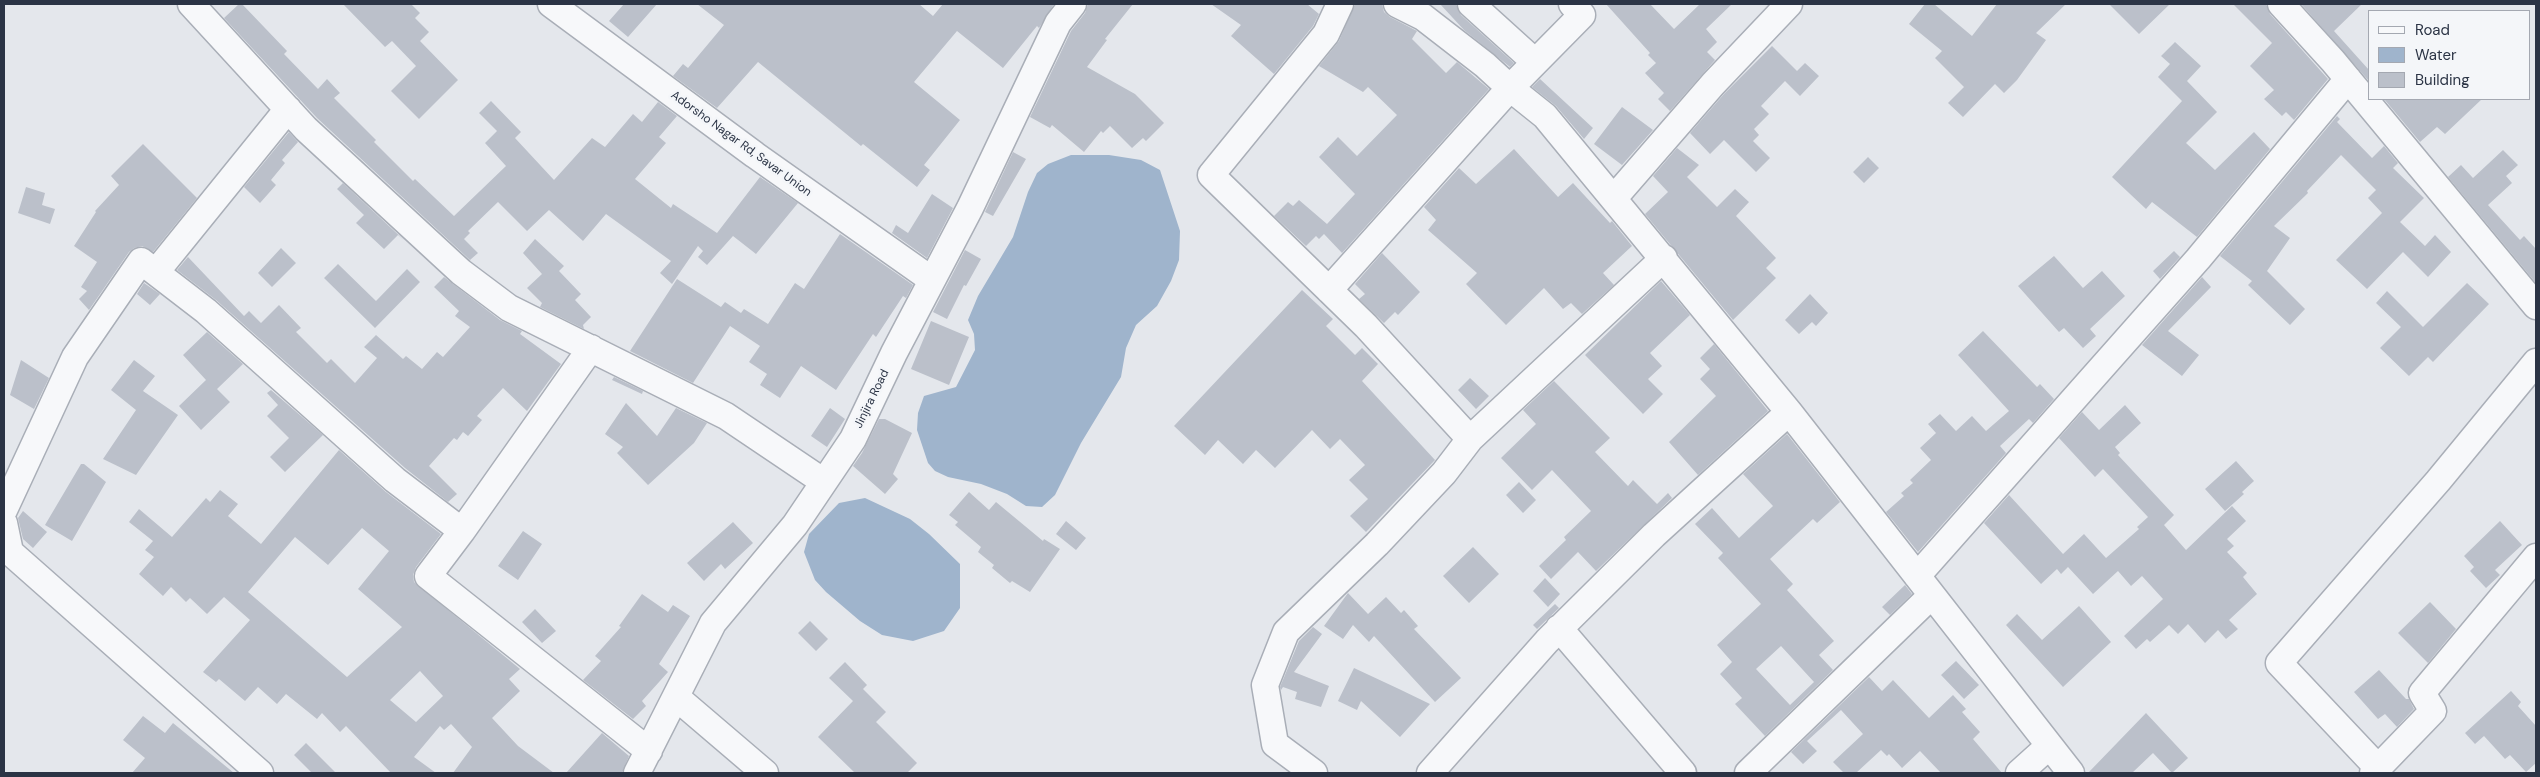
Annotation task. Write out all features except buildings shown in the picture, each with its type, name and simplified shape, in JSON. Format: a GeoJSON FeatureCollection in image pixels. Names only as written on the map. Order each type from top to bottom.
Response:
{"type":"FeatureCollection","features":[{"type":"Feature","properties":{"kind":"street"},"geometry":{"type":"LineString","coordinates":[[191,4],[306,129],[461,272],[509,308],[726,416],[824,482]]}},
{"type":"Feature","properties":{"kind":"street","name":"Adorsho Nagar Rd, Savar Union"},"geometry":{"type":"LineString","coordinates":[[551,4],[755,156],[932,280]]}},
{"type":"Feature","properties":{"kind":"street","name":"Jinjira Road"},"geometry":{"type":"LineString","coordinates":[[643,762],[713,623],[796,525],[853,439],[970,208],[1058,23],[1073,4]]}},
{"type":"Feature","properties":{"kind":"street"},"geometry":{"type":"LineString","coordinates":[[1340,4],[1326,34],[1211,176],[1366,326],[1470,439]]}},
{"type":"Feature","properties":{"kind":"street"},"geometry":{"type":"LineString","coordinates":[[1397,4],[1423,17],[1485,65],[1545,116],[1664,258],[1789,412],[2071,773]]}},
{"type":"Feature","properties":{"kind":"street"},"geometry":{"type":"LineString","coordinates":[[1471,4],[1535,62]]}},
{"type":"Feature","properties":{"kind":"street"},"geometry":{"type":"LineString","coordinates":[[1329,290],[1510,88],[1582,15],[1572,4]]}},
{"type":"Feature","properties":{"kind":"street"},"geometry":{"type":"LineString","coordinates":[[1614,198],[1713,84],[1789,4]]}},
{"type":"Feature","properties":{"kind":"street"},"geometry":{"type":"LineString","coordinates":[[2281,4],[2348,79],[2536,306]]}},
{"type":"Feature","properties":{"kind":"street"},"geometry":{"type":"LineString","coordinates":[[1748,773],[1924,585],[2348,79]]}},
{"type":"Feature","properties":{"kind":"street"},"geometry":{"type":"LineString","coordinates":[[156,272],[288,109]]}},
{"type":"Feature","properties":{"kind":"street"},"geometry":{"type":"LineString","coordinates":[[1314,773],[1275,744],[1265,685],[1286,632],[1378,544],[1444,473],[1470,439],[1664,258]]}},
{"type":"Feature","properties":{"kind":"street"},"geometry":{"type":"LineString","coordinates":[[4,510],[76,357],[141,260],[206,311],[395,480],[462,531]]}},
{"type":"Feature","properties":{"kind":"street"},"geometry":{"type":"LineString","coordinates":[[591,348],[428,576],[643,762]]}},
{"type":"Feature","properties":{"kind":"street"},"geometry":{"type":"LineString","coordinates":[[2536,362],[2438,481],[2279,663],[2376,771],[2433,711],[2422,694],[2536,557]]}},
{"type":"Feature","properties":{"kind":"street"},"geometry":{"type":"LineString","coordinates":[[1430,773],[1560,628],[1654,535],[1789,412]]}},
{"type":"Feature","properties":{"kind":"street"},"geometry":{"type":"LineString","coordinates":[[4,523],[10,552],[260,773]]}},
{"type":"Feature","properties":{"kind":"street"},"geometry":{"type":"LineString","coordinates":[[1560,628],[1682,773]]}},
{"type":"Feature","properties":{"kind":"street"},"geometry":{"type":"LineString","coordinates":[[676,697],[765,773]]}},
{"type":"Feature","properties":{"kind":"street"},"geometry":{"type":"LineString","coordinates":[[2019,773],[2049,746]]}},
{"type":"Feature","properties":{"kind":"water"},"geometry":{"type":"Polygon","coordinates":[[[1071,155],[1109,155],[1141,160],[1160,170],[1180,231],[1179,260],[1171,281],[1157,306],[1136,325],[1126,348],[1121,377],[1081,443],[1055,495],[1042,507],[1026,506],[1007,494],[981,484],[948,477],[935,471],[928,463],[917,430],[918,413],[924,396],[956,387],[975,350],[974,334],[968,320],[978,296],[1013,237],[1028,192],[1037,173],[1048,164],[1071,155]]]}},
{"type":"Feature","properties":{"kind":"water"},"geometry":{"type":"Polygon","coordinates":[[[865,498],[910,519],[929,534],[960,564],[960,608],[944,631],[913,641],[882,635],[860,621],[815,580],[804,552],[809,534],[839,503],[865,498]]]}}]}
